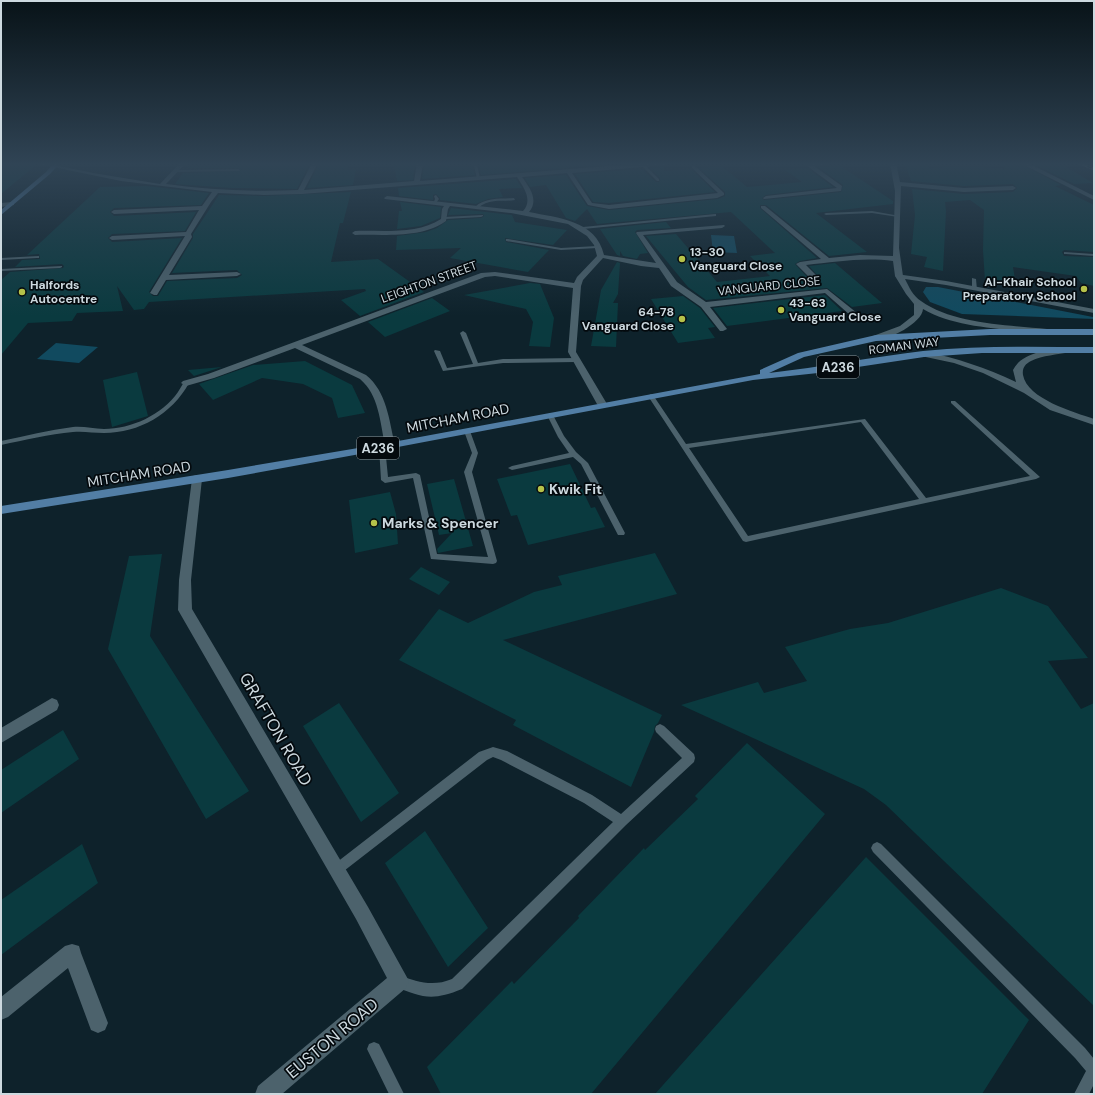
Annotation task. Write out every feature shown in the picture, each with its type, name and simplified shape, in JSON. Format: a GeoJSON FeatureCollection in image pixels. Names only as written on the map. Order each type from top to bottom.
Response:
{"type":"FeatureCollection","features":[{"type":"Feature","properties":{"kind":"main road","name":"ROMAN WAY"},"geometry":{"type":"LineString","coordinates":[[753,377],[801,356],[876,338],[963,332],[1094,332]]}},
{"type":"Feature","properties":{"kind":"main road","name":"ROMAN WAY"},"geometry":{"type":"LineString","coordinates":[[753,377],[818,370],[924,354],[982,350],[1094,350]]}},
{"type":"Feature","properties":{"kind":"main road","name":"MITCHAM ROAD"},"geometry":{"type":"LineString","coordinates":[[1,510],[197,479],[386,446],[602,404],[753,377]]}},
{"type":"Feature","properties":{"kind":"street"},"geometry":{"type":"LineString","coordinates":[[154,293],[189,237],[188,234],[200,214]]}},
{"type":"Feature","properties":{"kind":"street"},"geometry":{"type":"LineString","coordinates":[[355,233],[426,229],[437,225],[445,218],[445,214]]}},
{"type":"Feature","properties":{"kind":"street"},"geometry":{"type":"LineString","coordinates":[[531,214],[562,220],[583,228],[588,233],[601,256]]}},
{"type":"Feature","properties":{"kind":"street"},"geometry":{"type":"LineString","coordinates":[[772,214],[828,261]]}},
{"type":"Feature","properties":{"kind":"street"},"geometry":{"type":"LineString","coordinates":[[876,338],[912,322],[917,317],[919,311],[918,303],[899,276],[896,259],[898,216]]}},
{"type":"Feature","properties":{"kind":"street","name":"VANGUARD CLOSE"},"geometry":{"type":"LineString","coordinates":[[722,226],[639,233],[674,284],[704,305],[723,329]]}},
{"type":"Feature","properties":{"kind":"street"},"geometry":{"type":"LineString","coordinates":[[112,238],[188,234]]}},
{"type":"Feature","properties":{"kind":"street"},"geometry":{"type":"LineString","coordinates":[[601,256],[641,264],[661,266]]}},
{"type":"Feature","properties":{"kind":"street"},"geometry":{"type":"LineString","coordinates":[[601,256],[580,279],[578,286],[572,352],[602,404]]}},
{"type":"Feature","properties":{"kind":"street"},"geometry":{"type":"LineString","coordinates":[[812,275],[800,264],[874,257],[896,259]]}},
{"type":"Feature","properties":{"kind":"street"},"geometry":{"type":"LineString","coordinates":[[164,278],[237,274]]}},
{"type":"Feature","properties":{"kind":"street","name":"LEIGHTON STREET"},"geometry":{"type":"LineString","coordinates":[[186,382],[211,376],[484,274],[495,274],[578,286]]}},
{"type":"Feature","properties":{"kind":"street"},"geometry":{"type":"LineString","coordinates":[[899,276],[1094,311]]}},
{"type":"Feature","properties":{"kind":"street","name":"VANGUARD CLOSE"},"geometry":{"type":"LineString","coordinates":[[704,305],[827,291],[853,313]]}},
{"type":"Feature","properties":{"kind":"street"},"geometry":{"type":"LineString","coordinates":[[918,303],[946,315],[971,321],[1047,331]]}},
{"type":"Feature","properties":{"kind":"street"},"geometry":{"type":"LineString","coordinates":[[295,345],[363,377],[372,384],[377,394],[386,446]]}},
{"type":"Feature","properties":{"kind":"street"},"geometry":{"type":"LineString","coordinates":[[1027,391],[1020,383],[1017,374],[1017,368],[1022,362],[1032,358],[1068,350]]}},
{"type":"Feature","properties":{"kind":"street"},"geometry":{"type":"LineString","coordinates":[[924,354],[971,365],[1008,381],[1027,391],[1053,408],[1094,422]]}},
{"type":"Feature","properties":{"kind":"street","name":"GRAFTON ROAD"},"geometry":{"type":"LineString","coordinates":[[197,479],[185,580],[185,610],[362,913],[399,981]]}},
{"type":"Feature","properties":{"kind":"street"},"geometry":{"type":"LineString","coordinates":[[1,736],[52,705]]}},
{"type":"Feature","properties":{"kind":"street"},"geometry":{"type":"LineString","coordinates":[[1,1010],[72,953],[98,1023]]}},
{"type":"Feature","properties":{"kind":"street","name":"EUSTON ROAD"},"geometry":{"type":"LineString","coordinates":[[266,1094],[399,981]]}},
{"type":"Feature","properties":{"kind":"lane"},"geometry":{"type":"LineString","coordinates":[[886,214],[898,216]]}},
{"type":"Feature","properties":{"kind":"lane"},"geometry":{"type":"LineString","coordinates":[[583,228],[715,215]]}},
{"type":"Feature","properties":{"kind":"lane"},"geometry":{"type":"LineString","coordinates":[[445,218],[481,216]]}},
{"type":"Feature","properties":{"kind":"lane"},"geometry":{"type":"LineString","coordinates":[[508,240],[561,249],[597,247]]}},
{"type":"Feature","properties":{"kind":"lane"},"geometry":{"type":"LineString","coordinates":[[1066,253],[1094,255]]}},
{"type":"Feature","properties":{"kind":"lane"},"geometry":{"type":"LineString","coordinates":[[1,259],[37,257]]}},
{"type":"Feature","properties":{"kind":"lane"},"geometry":{"type":"LineString","coordinates":[[1,270],[60,267]]}},
{"type":"Feature","properties":{"kind":"lane"},"geometry":{"type":"LineString","coordinates":[[974,279],[975,289]]}},
{"type":"Feature","properties":{"kind":"lane"},"geometry":{"type":"LineString","coordinates":[[463,334],[476,365]]}},
{"type":"Feature","properties":{"kind":"lane"},"geometry":{"type":"LineString","coordinates":[[437,351],[445,370],[503,361],[576,360]]}},
{"type":"Feature","properties":{"kind":"lane"},"geometry":{"type":"LineString","coordinates":[[1,443],[79,429],[107,432],[142,422],[157,415],[175,401],[182,393],[186,382]]}},
{"type":"Feature","properties":{"kind":"lane"},"geometry":{"type":"LineString","coordinates":[[651,396],[746,539],[1036,477],[953,402]]}},
{"type":"Feature","properties":{"kind":"lane"},"geometry":{"type":"LineString","coordinates":[[550,415],[561,437],[574,454],[584,463],[621,533]]}},
{"type":"Feature","properties":{"kind":"lane"},"geometry":{"type":"LineString","coordinates":[[684,446],[863,420],[924,501]]}},
{"type":"Feature","properties":{"kind":"lane"},"geometry":{"type":"LineString","coordinates":[[386,446],[386,480],[416,475],[434,557],[493,561],[468,472],[475,453],[467,431]]}},
{"type":"Feature","properties":{"kind":"lane"},"geometry":{"type":"LineString","coordinates":[[512,468],[574,454]]}},
{"type":"Feature","properties":{"kind":"lane"},"geometry":{"type":"LineString","coordinates":[[399,981],[415,988],[432,991],[445,989],[457,984],[622,821],[690,758],[660,729]]}},
{"type":"Feature","properties":{"kind":"lane"},"geometry":{"type":"LineString","coordinates":[[336,870],[483,756],[493,752],[503,755],[588,799],[622,821]]}},
{"type":"Feature","properties":{"kind":"lane"},"geometry":{"type":"LineString","coordinates":[[877,848],[1075,1048],[1094,1070],[1081,1094]]}},
{"type":"Feature","properties":{"kind":"lane"},"geometry":{"type":"LineString","coordinates":[[374,1049],[397,1094]]}},
{"type":"Feature","properties":{"kind":"shaded area"},"geometry":{"type":"Polygon","coordinates":[[[711,235],[734,236],[737,253],[713,252],[711,235]]]}},
{"type":"Feature","properties":{"kind":"shaded area"},"geometry":{"type":"Polygon","coordinates":[[[926,287],[938,287],[1093,317],[1094,319],[962,314],[930,302],[923,292],[926,287]]]}},
{"type":"Feature","properties":{"kind":"shaded area"},"geometry":{"type":"Polygon","coordinates":[[[56,343],[98,347],[79,363],[37,359],[56,343]]]}},
{"type":"Feature","properties":{"kind":"building"},"geometry":{"type":"Polygon","coordinates":[[[71,214],[112,214],[114,216],[195,214],[185,231],[112,234],[108,238],[112,242],[182,238],[149,292],[153,296],[158,296],[167,281],[237,278],[242,275],[237,270],[172,273],[193,238],[193,234],[206,214],[345,214],[343,223],[340,223],[331,262],[378,259],[424,292],[360,316],[341,300],[366,291],[365,289],[149,302],[144,309],[134,310],[117,286],[123,311],[77,313],[72,321],[28,323],[1,355],[1,280],[10,272],[63,268],[64,266],[62,264],[15,267],[22,260],[40,259],[39,254],[27,255],[71,214]]]}},
{"type":"Feature","properties":{"kind":"building"},"geometry":{"type":"Polygon","coordinates":[[[399,214],[440,214],[440,218],[421,226],[397,229],[399,214]]]}},
{"type":"Feature","properties":{"kind":"building"},"geometry":{"type":"Polygon","coordinates":[[[448,214],[480,214],[448,215],[448,214]]]}},
{"type":"Feature","properties":{"kind":"building"},"geometry":{"type":"Polygon","coordinates":[[[483,214],[512,215],[515,222],[567,230],[553,245],[505,238],[506,242],[549,250],[528,272],[450,258],[461,248],[396,250],[397,236],[426,232],[437,228],[448,220],[481,218],[484,216],[483,214]]]}},
{"type":"Feature","properties":{"kind":"building"},"geometry":{"type":"Polygon","coordinates":[[[564,214],[582,214],[575,221],[566,218],[564,214]]]}},
{"type":"Feature","properties":{"kind":"building"},"geometry":{"type":"Polygon","coordinates":[[[590,214],[708,214],[597,224],[590,214]]]}},
{"type":"Feature","properties":{"kind":"building"},"geometry":{"type":"Polygon","coordinates":[[[733,214],[767,214],[817,258],[800,261],[795,264],[808,278],[815,278],[817,275],[809,266],[835,263],[882,303],[852,307],[827,288],[706,300],[688,287],[646,236],[676,234],[717,282],[770,276],[750,256],[775,253],[733,214]]]}},
{"type":"Feature","properties":{"kind":"building"},"geometry":{"type":"Polygon","coordinates":[[[777,214],[817,214],[867,252],[829,256],[777,214]]]}},
{"type":"Feature","properties":{"kind":"building"},"geometry":{"type":"Polygon","coordinates":[[[946,214],[943,271],[924,267],[927,257],[911,254],[915,215],[946,214]]]}},
{"type":"Feature","properties":{"kind":"building"},"geometry":{"type":"Polygon","coordinates":[[[984,214],[1094,214],[1094,252],[1064,250],[1062,252],[1064,256],[1094,257],[1094,286],[1081,283],[1076,276],[1013,267],[1016,286],[985,281],[983,250],[984,214]]]}},
{"type":"Feature","properties":{"kind":"building"},"geometry":{"type":"Polygon","coordinates":[[[666,222],[671,228],[637,230],[635,232],[648,253],[640,254],[637,259],[623,256],[620,251],[620,256],[617,255],[600,229],[666,222]]]}},
{"type":"Feature","properties":{"kind":"building"},"geometry":{"type":"Polygon","coordinates":[[[617,262],[620,263],[618,294],[613,303],[618,303],[616,347],[591,346],[601,290],[617,262]]]}},
{"type":"Feature","properties":{"kind":"building"},"geometry":{"type":"Polygon","coordinates":[[[530,283],[540,284],[554,318],[550,347],[529,346],[533,322],[526,309],[464,295],[530,283]]]}},
{"type":"Feature","properties":{"kind":"building","name":"43-63 Vanguard Close"},"geometry":{"type":"Polygon","coordinates":[[[825,295],[842,311],[727,326],[713,308],[825,295]]]}},
{"type":"Feature","properties":{"kind":"building","name":"64-78 Vanguard Close"},"geometry":{"type":"Polygon","coordinates":[[[683,296],[700,308],[715,327],[708,328],[715,338],[678,343],[651,299],[683,296]]]}},
{"type":"Feature","properties":{"kind":"building"},"geometry":{"type":"Polygon","coordinates":[[[432,298],[450,311],[385,337],[368,322],[432,298]]]}},
{"type":"Feature","properties":{"kind":"building"},"geometry":{"type":"Polygon","coordinates":[[[305,361],[352,385],[365,413],[338,418],[332,398],[303,384],[262,378],[213,400],[199,384],[253,365],[305,361]]]}},
{"type":"Feature","properties":{"kind":"building"},"geometry":{"type":"Polygon","coordinates":[[[222,367],[194,376],[188,370],[222,367]]]}},
{"type":"Feature","properties":{"kind":"building"},"geometry":{"type":"Polygon","coordinates":[[[137,372],[148,416],[112,427],[103,380],[137,372]]]}},
{"type":"Feature","properties":{"kind":"building"},"geometry":{"type":"Polygon","coordinates":[[[570,464],[591,508],[595,507],[605,527],[528,545],[517,515],[511,516],[497,479],[570,464]]]}},
{"type":"Feature","properties":{"kind":"building"},"geometry":{"type":"Polygon","coordinates":[[[454,479],[473,546],[438,553],[437,549],[452,533],[439,535],[427,484],[454,479]]]}},
{"type":"Feature","properties":{"kind":"building","name":"Marks & Spencer"},"geometry":{"type":"Polygon","coordinates":[[[390,492],[396,514],[398,544],[355,553],[349,500],[390,492]]]}},
{"type":"Feature","properties":{"kind":"building"},"geometry":{"type":"Polygon","coordinates":[[[655,553],[677,594],[503,640],[662,715],[655,726],[654,732],[631,787],[513,725],[516,720],[399,660],[439,609],[468,623],[534,592],[562,585],[558,576],[655,553]]]}},
{"type":"Feature","properties":{"kind":"building"},"geometry":{"type":"Polygon","coordinates":[[[162,554],[150,636],[249,791],[206,819],[108,649],[129,556],[162,554]]]}},
{"type":"Feature","properties":{"kind":"building"},"geometry":{"type":"Polygon","coordinates":[[[421,567],[450,582],[439,595],[409,579],[421,567]]]}},
{"type":"Feature","properties":{"kind":"building"},"geometry":{"type":"Polygon","coordinates":[[[1001,588],[1048,606],[1088,658],[1048,661],[1081,709],[1094,703],[1094,1006],[886,805],[864,789],[681,705],[758,682],[764,693],[807,681],[785,647],[850,629],[888,623],[1001,588]]]}},
{"type":"Feature","properties":{"kind":"building"},"geometry":{"type":"Polygon","coordinates":[[[339,703],[399,793],[361,822],[303,726],[339,703]]]}},
{"type":"Feature","properties":{"kind":"building"},"geometry":{"type":"Polygon","coordinates":[[[63,730],[79,759],[1,813],[1,770],[63,730]]]}},
{"type":"Feature","properties":{"kind":"building"},"geometry":{"type":"Polygon","coordinates":[[[747,743],[825,814],[591,1094],[441,1094],[427,1067],[512,981],[514,984],[579,918],[578,916],[644,848],[645,850],[698,799],[695,796],[747,743]]]}},
{"type":"Feature","properties":{"kind":"building"},"geometry":{"type":"Polygon","coordinates":[[[425,831],[488,928],[448,967],[385,863],[425,831]]]}},
{"type":"Feature","properties":{"kind":"building"},"geometry":{"type":"Polygon","coordinates":[[[82,844],[98,883],[1,955],[1,900],[82,844]]]}},
{"type":"Feature","properties":{"kind":"building"},"geometry":{"type":"Polygon","coordinates":[[[866,857],[1029,1020],[982,1094],[655,1094],[866,857]]]}},
{"type":"Feature","properties":{"kind":"place","name":"13-30 Vanguard Close"},"geometry":{"type":"Point","coordinates":[682,259]}},
{"type":"Feature","properties":{"kind":"place","name":"Al-Khair School Preparatory School"},"geometry":{"type":"Point","coordinates":[1084,289]}},
{"type":"Feature","properties":{"kind":"place","name":"Halfords Autocentre"},"geometry":{"type":"Point","coordinates":[22,292]}},
{"type":"Feature","properties":{"kind":"place","name":"43-63 Vanguard Close"},"geometry":{"type":"Point","coordinates":[781,310]}},
{"type":"Feature","properties":{"kind":"place","name":"64-78 Vanguard Close"},"geometry":{"type":"Point","coordinates":[682,319]}},
{"type":"Feature","properties":{"kind":"place","name":"Kwik Fit"},"geometry":{"type":"Point","coordinates":[541,489]}},
{"type":"Feature","properties":{"kind":"place","name":"Marks & Spencer"},"geometry":{"type":"Point","coordinates":[374,523]}}]}
